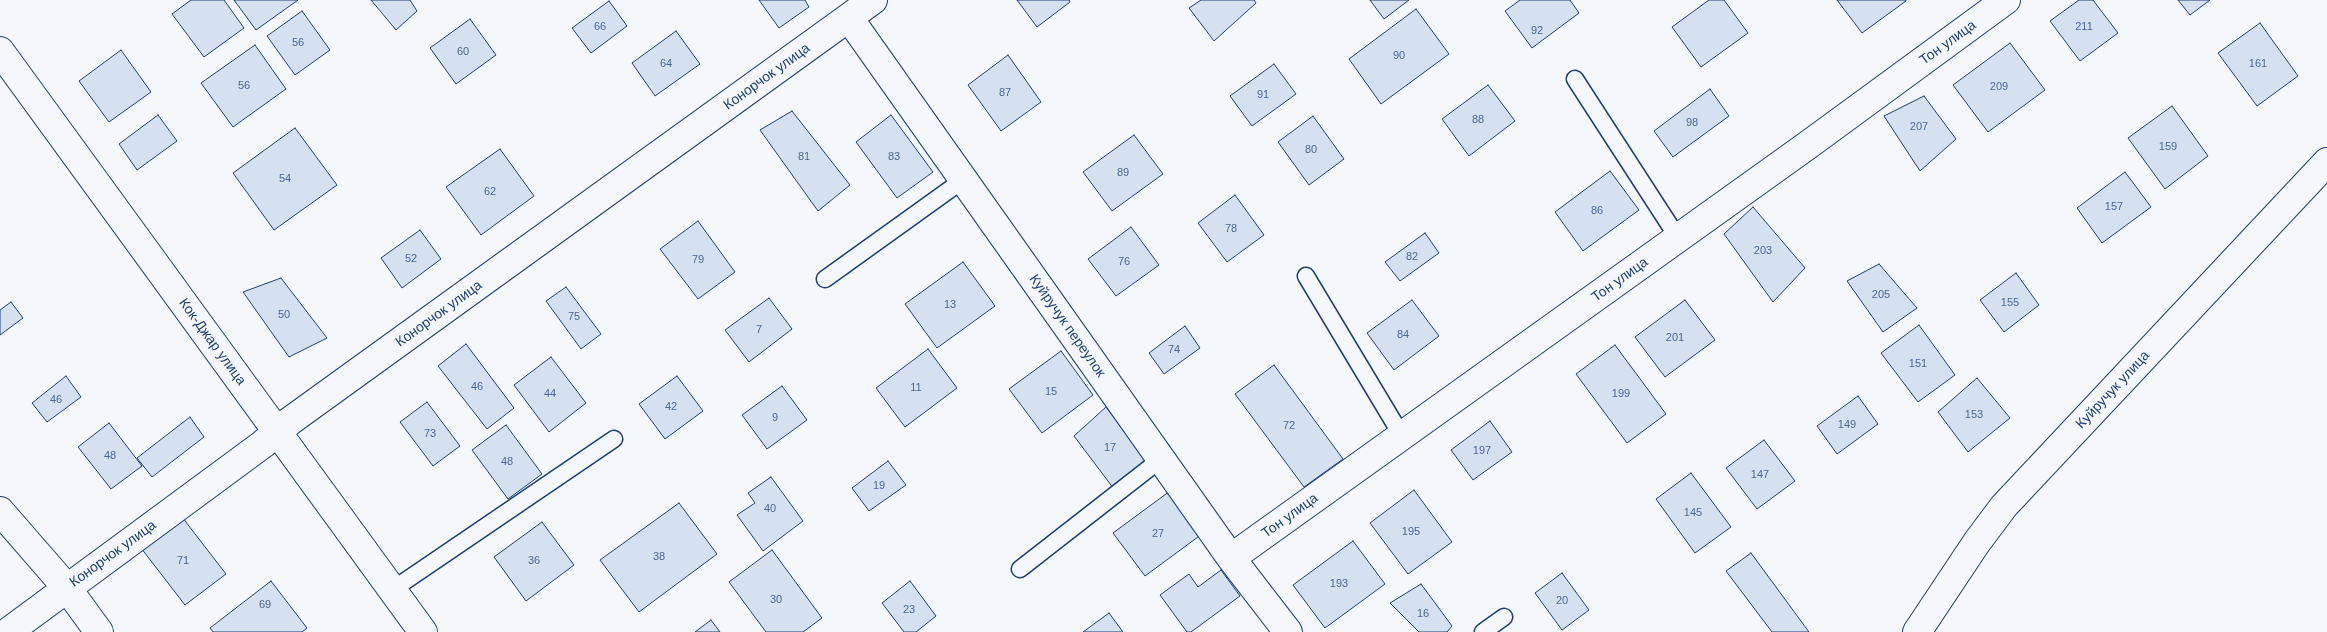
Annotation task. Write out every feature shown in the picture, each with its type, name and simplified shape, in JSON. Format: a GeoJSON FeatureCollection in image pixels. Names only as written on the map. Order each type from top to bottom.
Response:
{"type":"FeatureCollection","features":[{"type":"Feature","properties":{"kind":"street","name":"Конорчок улица"},"geometry":{"type":"LineString","coordinates":[[8,632],[278,432],[873,0]]}},
{"type":"Feature","properties":{"kind":"street","name":"Тон улица"},"geometry":{"type":"LineString","coordinates":[[1231,558],[2006,0]]}},
{"type":"Feature","properties":{"kind":"street","name":"Куйручук переулок"},"geometry":{"type":"LineString","coordinates":[[849,18],[1231,558],[1288,632]]}},
{"type":"Feature","properties":{"kind":"street","name":"Кок-Джар улица"},"geometry":{"type":"LineString","coordinates":[[0,51],[423,632]]}},
{"type":"Feature","properties":{"kind":"street","name":"Куйручук улица"},"geometry":{"type":"LineString","coordinates":[[1918,632],[1977,542],[2004,506],[2327,162]]}},
{"type":"Feature","properties":{"kind":"street"},"geometry":{"type":"LineString","coordinates":[[0,511],[67,588],[99,632]]}},
{"type":"Feature","properties":{"kind":"lane"},"geometry":{"type":"LineString","coordinates":[[1575,79],[1678,238]]}},
{"type":"Feature","properties":{"kind":"lane"},"geometry":{"type":"LineString","coordinates":[[825,280],[963,180]]}},
{"type":"Feature","properties":{"kind":"lane"},"geometry":{"type":"LineString","coordinates":[[1306,276],[1402,436]]}},
{"type":"Feature","properties":{"kind":"lane"},"geometry":{"type":"LineString","coordinates":[[392,590],[614,439]]}},
{"type":"Feature","properties":{"kind":"lane"},"geometry":{"type":"LineString","coordinates":[[1020,569],[1161,459]]}},
{"type":"Feature","properties":{"kind":"lane"},"geometry":{"type":"LineString","coordinates":[[1483,632],[1504,617]]}},
{"type":"Feature","properties":{"kind":"building"},"geometry":{"type":"Polygon","coordinates":[[[191,0],[224,0],[244,28],[204,57],[172,14],[191,0]]]}},
{"type":"Feature","properties":{"kind":"building"},"geometry":{"type":"Polygon","coordinates":[[[234,0],[298,0],[256,30],[234,0]]]}},
{"type":"Feature","properties":{"kind":"building"},"geometry":{"type":"Polygon","coordinates":[[[371,0],[410,0],[417,11],[396,30],[371,0]]]}},
{"type":"Feature","properties":{"kind":"building"},"geometry":{"type":"Polygon","coordinates":[[[759,0],[805,0],[809,7],[779,28],[759,0]]]}},
{"type":"Feature","properties":{"kind":"building"},"geometry":{"type":"Polygon","coordinates":[[[1017,0],[1069,0],[1070,2],[1037,27],[1017,0]]]}},
{"type":"Feature","properties":{"kind":"building"},"geometry":{"type":"Polygon","coordinates":[[[1201,0],[1254,0],[1256,3],[1214,41],[1189,8],[1201,0]]]}},
{"type":"Feature","properties":{"kind":"building"},"geometry":{"type":"Polygon","coordinates":[[[1370,0],[1409,0],[1384,19],[1370,0]]]}},
{"type":"Feature","properties":{"kind":"building"},"geometry":{"type":"Polygon","coordinates":[[[1520,0],[1570,0],[1579,13],[1532,48],[1505,11],[1520,0]]]}},
{"type":"Feature","properties":{"kind":"building"},"geometry":{"type":"Polygon","coordinates":[[[1709,0],[1724,0],[1748,33],[1701,67],[1672,27],[1709,0]]]}},
{"type":"Feature","properties":{"kind":"building"},"geometry":{"type":"Polygon","coordinates":[[[1837,0],[1906,0],[1906,1],[1862,33],[1837,0]]]}},
{"type":"Feature","properties":{"kind":"building"},"geometry":{"type":"Polygon","coordinates":[[[2079,0],[2093,0],[2118,33],[2080,61],[2050,21],[2079,0]]]}},
{"type":"Feature","properties":{"kind":"building"},"geometry":{"type":"Polygon","coordinates":[[[2178,0],[2210,0],[2190,15],[2178,0]]]}},
{"type":"Feature","properties":{"kind":"building"},"geometry":{"type":"Polygon","coordinates":[[[609,1],[627,26],[591,53],[572,28],[609,1]]]}},
{"type":"Feature","properties":{"kind":"building"},"geometry":{"type":"Polygon","coordinates":[[[1416,9],[1449,54],[1381,104],[1349,59],[1416,9]]]}},
{"type":"Feature","properties":{"kind":"building"},"geometry":{"type":"Polygon","coordinates":[[[302,11],[330,50],[295,75],[267,36],[302,11]]]}},
{"type":"Feature","properties":{"kind":"building"},"geometry":{"type":"Polygon","coordinates":[[[470,19],[496,55],[456,84],[430,48],[470,19]]]}},
{"type":"Feature","properties":{"kind":"building"},"geometry":{"type":"Polygon","coordinates":[[[2260,23],[2298,76],[2257,106],[2218,53],[2260,23]]]}},
{"type":"Feature","properties":{"kind":"building"},"geometry":{"type":"Polygon","coordinates":[[[676,31],[700,64],[655,96],[632,63],[676,31]]]}},
{"type":"Feature","properties":{"kind":"building"},"geometry":{"type":"Polygon","coordinates":[[[2010,43],[2045,90],[1988,132],[1953,85],[2010,43]]]}},
{"type":"Feature","properties":{"kind":"building"},"geometry":{"type":"Polygon","coordinates":[[[255,45],[286,89],[233,127],[201,83],[255,45]]]}},
{"type":"Feature","properties":{"kind":"building"},"geometry":{"type":"Polygon","coordinates":[[[121,50],[151,92],[109,122],[79,81],[121,50]]]}},
{"type":"Feature","properties":{"kind":"building"},"geometry":{"type":"Polygon","coordinates":[[[1008,55],[1041,102],[1001,131],[968,85],[1008,55]]]}},
{"type":"Feature","properties":{"kind":"building"},"geometry":{"type":"Polygon","coordinates":[[[1274,64],[1296,94],[1252,126],[1230,96],[1274,64]]]}},
{"type":"Feature","properties":{"kind":"building"},"geometry":{"type":"Polygon","coordinates":[[[1488,85],[1515,121],[1469,156],[1442,119],[1488,85]]]}},
{"type":"Feature","properties":{"kind":"building"},"geometry":{"type":"Polygon","coordinates":[[[1710,89],[1729,116],[1673,157],[1654,131],[1710,89]]]}},
{"type":"Feature","properties":{"kind":"building"},"geometry":{"type":"Polygon","coordinates":[[[1924,96],[1956,139],[1920,171],[1884,116],[1924,96]]]}},
{"type":"Feature","properties":{"kind":"building"},"geometry":{"type":"Polygon","coordinates":[[[2172,106],[2208,156],[2165,189],[2128,138],[2172,106]]]}},
{"type":"Feature","properties":{"kind":"building"},"geometry":{"type":"Polygon","coordinates":[[[792,111],[850,185],[818,211],[760,130],[792,111]]]}},
{"type":"Feature","properties":{"kind":"building"},"geometry":{"type":"Polygon","coordinates":[[[158,115],[177,141],[137,170],[119,144],[158,115]]]}},
{"type":"Feature","properties":{"kind":"building"},"geometry":{"type":"Polygon","coordinates":[[[891,115],[933,172],[897,198],[856,142],[891,115]]]}},
{"type":"Feature","properties":{"kind":"building"},"geometry":{"type":"Polygon","coordinates":[[[1313,116],[1344,159],[1309,185],[1278,142],[1313,116]]]}},
{"type":"Feature","properties":{"kind":"building"},"geometry":{"type":"Polygon","coordinates":[[[295,128],[337,185],[274,230],[233,173],[295,128]]]}},
{"type":"Feature","properties":{"kind":"building"},"geometry":{"type":"Polygon","coordinates":[[[1134,135],[1163,174],[1112,211],[1083,172],[1134,135]]]}},
{"type":"Feature","properties":{"kind":"building"},"geometry":{"type":"Polygon","coordinates":[[[500,149],[534,196],[481,235],[446,187],[500,149]]]}},
{"type":"Feature","properties":{"kind":"building"},"geometry":{"type":"Polygon","coordinates":[[[1610,171],[1639,210],[1583,251],[1555,212],[1610,171]]]}},
{"type":"Feature","properties":{"kind":"building"},"geometry":{"type":"Polygon","coordinates":[[[2125,172],[2151,207],[2102,243],[2077,208],[2125,172]]]}},
{"type":"Feature","properties":{"kind":"building"},"geometry":{"type":"Polygon","coordinates":[[[1235,195],[1264,235],[1227,262],[1198,223],[1235,195]]]}},
{"type":"Feature","properties":{"kind":"building"},"geometry":{"type":"Polygon","coordinates":[[[1753,207],[1805,268],[1773,302],[1724,234],[1753,207]]]}},
{"type":"Feature","properties":{"kind":"building"},"geometry":{"type":"Polygon","coordinates":[[[698,221],[735,272],[698,299],[660,249],[698,221]]]}},
{"type":"Feature","properties":{"kind":"building"},"geometry":{"type":"Polygon","coordinates":[[[1131,227],[1159,265],[1116,296],[1088,259],[1131,227]]]}},
{"type":"Feature","properties":{"kind":"building"},"geometry":{"type":"Polygon","coordinates":[[[420,230],[441,259],[402,288],[381,258],[420,230]]]}},
{"type":"Feature","properties":{"kind":"building"},"geometry":{"type":"Polygon","coordinates":[[[1425,233],[1439,253],[1400,281],[1385,262],[1425,233]]]}},
{"type":"Feature","properties":{"kind":"building"},"geometry":{"type":"Polygon","coordinates":[[[963,262],[995,306],[937,348],[905,304],[963,262]]]}},
{"type":"Feature","properties":{"kind":"building"},"geometry":{"type":"Polygon","coordinates":[[[1879,264],[1917,308],[1883,332],[1847,281],[1879,264]]]}},
{"type":"Feature","properties":{"kind":"building"},"geometry":{"type":"Polygon","coordinates":[[[2016,273],[2039,305],[2004,332],[1980,300],[2016,273]]]}},
{"type":"Feature","properties":{"kind":"building"},"geometry":{"type":"Polygon","coordinates":[[[281,278],[327,338],[289,357],[243,292],[281,278]]]}},
{"type":"Feature","properties":{"kind":"building"},"geometry":{"type":"Polygon","coordinates":[[[566,287],[601,334],[581,349],[546,301],[566,287]]]}},
{"type":"Feature","properties":{"kind":"building"},"geometry":{"type":"Polygon","coordinates":[[[769,298],[792,329],[749,362],[725,330],[769,298]]]}},
{"type":"Feature","properties":{"kind":"building"},"geometry":{"type":"Polygon","coordinates":[[[1412,300],[1439,336],[1394,370],[1367,333],[1412,300]]]}},
{"type":"Feature","properties":{"kind":"building"},"geometry":{"type":"Polygon","coordinates":[[[1685,300],[1715,340],[1665,377],[1635,337],[1685,300]]]}},
{"type":"Feature","properties":{"kind":"building"},"geometry":{"type":"Polygon","coordinates":[[[11,302],[23,318],[0,335],[0,310],[11,302]]]}},
{"type":"Feature","properties":{"kind":"building"},"geometry":{"type":"Polygon","coordinates":[[[1919,325],[1955,375],[1918,402],[1881,353],[1919,325]]]}},
{"type":"Feature","properties":{"kind":"building"},"geometry":{"type":"Polygon","coordinates":[[[1185,326],[1200,348],[1164,374],[1149,353],[1185,326]]]}},
{"type":"Feature","properties":{"kind":"building"},"geometry":{"type":"Polygon","coordinates":[[[466,344],[514,408],[487,429],[438,366],[466,344]]]}},
{"type":"Feature","properties":{"kind":"building"},"geometry":{"type":"Polygon","coordinates":[[[1615,345],[1666,414],[1627,443],[1576,374],[1615,345]]]}},
{"type":"Feature","properties":{"kind":"building"},"geometry":{"type":"Polygon","coordinates":[[[928,349],[957,388],[905,427],[876,388],[928,349]]]}},
{"type":"Feature","properties":{"kind":"building"},"geometry":{"type":"Polygon","coordinates":[[[1061,351],[1093,395],[1042,433],[1009,389],[1061,351]]]}},
{"type":"Feature","properties":{"kind":"building"},"geometry":{"type":"Polygon","coordinates":[[[551,357],[586,403],[549,432],[514,385],[551,357]]]}},
{"type":"Feature","properties":{"kind":"building"},"geometry":{"type":"Polygon","coordinates":[[[1274,365],[1343,459],[1304,487],[1235,394],[1274,365]]]}},
{"type":"Feature","properties":{"kind":"building"},"geometry":{"type":"Polygon","coordinates":[[[66,376],[81,397],[47,422],[32,403],[66,376]]]}},
{"type":"Feature","properties":{"kind":"building"},"geometry":{"type":"Polygon","coordinates":[[[677,376],[703,411],[665,439],[639,404],[677,376]]]}},
{"type":"Feature","properties":{"kind":"building"},"geometry":{"type":"Polygon","coordinates":[[[1977,378],[2010,418],[1968,452],[1938,412],[1977,378]]]}},
{"type":"Feature","properties":{"kind":"building"},"geometry":{"type":"Polygon","coordinates":[[[782,386],[807,420],[767,449],[742,415],[782,386]]]}},
{"type":"Feature","properties":{"kind":"building"},"geometry":{"type":"Polygon","coordinates":[[[1858,396],[1878,424],[1837,454],[1817,426],[1858,396]]]}},
{"type":"Feature","properties":{"kind":"building"},"geometry":{"type":"Polygon","coordinates":[[[427,402],[460,446],[433,466],[400,422],[427,402]]]}},
{"type":"Feature","properties":{"kind":"building"},"geometry":{"type":"Polygon","coordinates":[[[1106,407],[1146,459],[1114,489],[1074,436],[1106,407]]]}},
{"type":"Feature","properties":{"kind":"building"},"geometry":{"type":"Polygon","coordinates":[[[190,417],[204,437],[152,477],[137,458],[190,417]]]}},
{"type":"Feature","properties":{"kind":"building"},"geometry":{"type":"Polygon","coordinates":[[[1490,421],[1512,452],[1473,480],[1451,450],[1490,421]]]}},
{"type":"Feature","properties":{"kind":"building"},"geometry":{"type":"Polygon","coordinates":[[[109,423],[142,466],[111,489],[78,447],[109,423]]]}},
{"type":"Feature","properties":{"kind":"building"},"geometry":{"type":"Polygon","coordinates":[[[506,425],[542,474],[508,499],[472,450],[506,425]]]}},
{"type":"Feature","properties":{"kind":"building"},"geometry":{"type":"Polygon","coordinates":[[[1764,440],[1795,481],[1757,509],[1726,468],[1764,440]]]}},
{"type":"Feature","properties":{"kind":"building"},"geometry":{"type":"Polygon","coordinates":[[[888,461],[906,485],[869,511],[852,488],[888,461]]]}},
{"type":"Feature","properties":{"kind":"building"},"geometry":{"type":"Polygon","coordinates":[[[1691,473],[1731,527],[1695,553],[1656,499],[1691,473]]]}},
{"type":"Feature","properties":{"kind":"building"},"geometry":{"type":"Polygon","coordinates":[[[771,477],[803,521],[763,551],[737,515],[755,503],[748,493],[771,477]]]}},
{"type":"Feature","properties":{"kind":"building"},"geometry":{"type":"Polygon","coordinates":[[[1414,490],[1452,542],[1408,574],[1370,523],[1414,490]]]}},
{"type":"Feature","properties":{"kind":"building"},"geometry":{"type":"Polygon","coordinates":[[[1170,491],[1202,534],[1145,576],[1113,533],[1170,491]]]}},
{"type":"Feature","properties":{"kind":"building"},"geometry":{"type":"Polygon","coordinates":[[[679,503],[717,554],[639,612],[600,560],[679,503]]]}},
{"type":"Feature","properties":{"kind":"building"},"geometry":{"type":"Polygon","coordinates":[[[182,517],[226,574],[185,605],[141,548],[182,517]]]}},
{"type":"Feature","properties":{"kind":"building"},"geometry":{"type":"Polygon","coordinates":[[[542,522],[574,565],[526,601],[494,557],[542,522]]]}},
{"type":"Feature","properties":{"kind":"building"},"geometry":{"type":"Polygon","coordinates":[[[1353,541],[1385,584],[1325,628],[1293,585],[1353,541]]]}},
{"type":"Feature","properties":{"kind":"building"},"geometry":{"type":"Polygon","coordinates":[[[772,550],[822,618],[803,632],[766,632],[729,582],[772,550]]]}},
{"type":"Feature","properties":{"kind":"building"},"geometry":{"type":"Polygon","coordinates":[[[1751,553],[1809,632],[1772,632],[1726,571],[1751,553]]]}},
{"type":"Feature","properties":{"kind":"building"},"geometry":{"type":"Polygon","coordinates":[[[1221,570],[1240,596],[1191,632],[1187,632],[1160,595],[1189,574],[1198,587],[1221,570]]]}},
{"type":"Feature","properties":{"kind":"building"},"geometry":{"type":"Polygon","coordinates":[[[1562,573],[1589,610],[1562,630],[1535,593],[1562,573]]]}},
{"type":"Feature","properties":{"kind":"building"},"geometry":{"type":"Polygon","coordinates":[[[271,581],[307,628],[302,632],[213,632],[210,628],[271,581]]]}},
{"type":"Feature","properties":{"kind":"building"},"geometry":{"type":"Polygon","coordinates":[[[910,581],[936,616],[916,632],[904,632],[882,603],[910,581]]]}},
{"type":"Feature","properties":{"kind":"building"},"geometry":{"type":"Polygon","coordinates":[[[1421,584],[1452,626],[1447,632],[1419,632],[1390,603],[1421,584]]]}},
{"type":"Feature","properties":{"kind":"building"},"geometry":{"type":"Polygon","coordinates":[[[1109,613],[1123,632],[1083,632],[1109,613]]]}},
{"type":"Feature","properties":{"kind":"building"},"geometry":{"type":"Polygon","coordinates":[[[711,620],[720,632],[695,632],[711,620]]]}}]}
